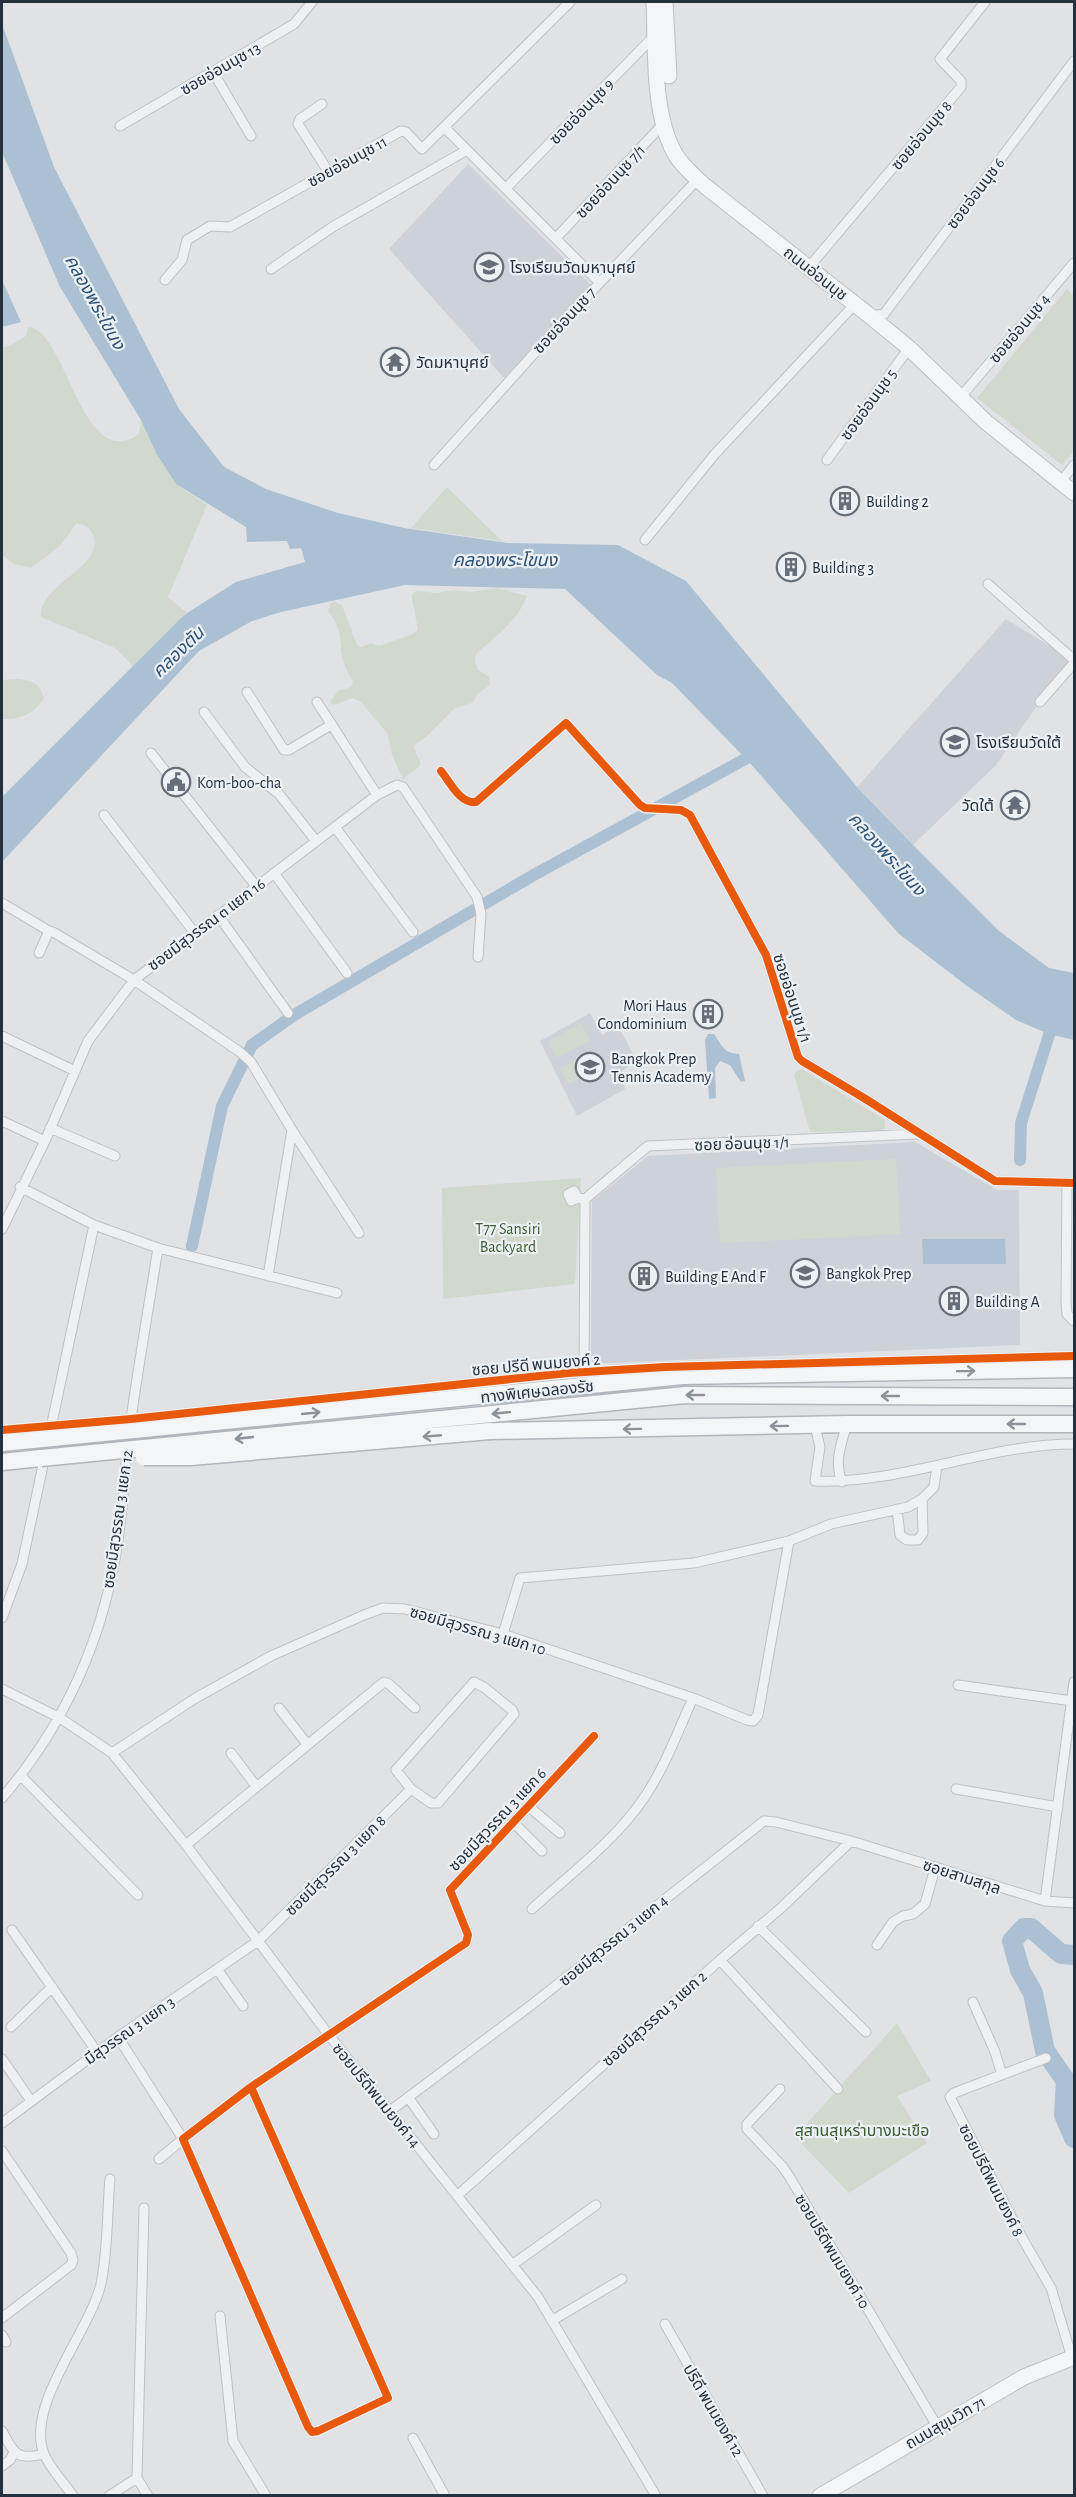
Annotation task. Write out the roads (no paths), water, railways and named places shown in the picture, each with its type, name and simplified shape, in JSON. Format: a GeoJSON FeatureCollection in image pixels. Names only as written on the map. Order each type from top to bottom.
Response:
{"type":"FeatureCollection","features":[{"type":"Feature","properties":{"kind":"highway","name":"ทางพิเศษฉลองรัช"},"geometry":{"type":"LineString","coordinates":[[2,1443],[683,1376],[1074,1369]]}},
{"type":"Feature","properties":{"kind":"highway","name":"ทางพิเศษฉลองรัช"},"geometry":{"type":"LineString","coordinates":[[2,1462],[686,1395],[1074,1397]]}},
{"type":"Feature","properties":{"kind":"highway"},"geometry":{"type":"LineString","coordinates":[[41,1458],[191,1457],[490,1431],[847,1424],[1074,1424]]}},
{"type":"Feature","properties":{"kind":"main road","name":"ถนนอ่อนนุช"},"geometry":{"type":"LineString","coordinates":[[654,2],[660,102],[663,123],[675,153],[698,179],[877,315],[964,393],[988,419]]}},
{"type":"Feature","properties":{"kind":"main road","name":"ถนนอ่อนนุช"},"geometry":{"type":"LineString","coordinates":[[664,2],[669,99],[672,119],[682,148],[704,172],[855,304],[877,315],[909,348],[988,419],[1069,476],[1074,493]]}},
{"type":"Feature","properties":{"kind":"main road","name":"ถนนสุขุมวิท 71"},"geometry":{"type":"LineString","coordinates":[[820,2496],[1024,2377],[1073,2358]]}},
{"type":"Feature","properties":{"kind":"street","name":"ซอยอ่อนนุช 13"},"geometry":{"type":"LineString","coordinates":[[120,126],[294,24],[312,2]]}},
{"type":"Feature","properties":{"kind":"street","name":"ซอยอ่อนนุช 11"},"geometry":{"type":"LineString","coordinates":[[165,280],[182,260],[187,240],[210,226],[230,227],[401,131],[406,132],[422,149],[570,2]]}},
{"type":"Feature","properties":{"kind":"street","name":"ซอยอ่อนนุช 8"},"geometry":{"type":"LineString","coordinates":[[811,264],[961,87],[961,81],[940,59],[985,2]]}},
{"type":"Feature","properties":{"kind":"street","name":"ซอยอ่อนนุช 9"},"geometry":{"type":"LineString","coordinates":[[506,188],[656,34]]}},
{"type":"Feature","properties":{"kind":"street","name":"ซอยอ่อนนุช 6"},"geometry":{"type":"LineString","coordinates":[[877,315],[1074,61]]}},
{"type":"Feature","properties":{"kind":"street"},"geometry":{"type":"LineString","coordinates":[[213,72],[251,136]]}},
{"type":"Feature","properties":{"kind":"street"},"geometry":{"type":"LineString","coordinates":[[322,104],[300,119],[298,124],[328,171]]}},
{"type":"Feature","properties":{"kind":"street","name":"ซอยอ่อนนุช 7/1"},"geometry":{"type":"LineString","coordinates":[[556,238],[663,123]]}},
{"type":"Feature","properties":{"kind":"street"},"geometry":{"type":"LineString","coordinates":[[444,127],[600,282]]}},
{"type":"Feature","properties":{"kind":"street"},"geometry":{"type":"LineString","coordinates":[[271,269],[334,226],[467,150]]}},
{"type":"Feature","properties":{"kind":"street","name":"ซอยอ่อนนุช 7"},"geometry":{"type":"LineString","coordinates":[[434,465],[600,282],[698,179]]}},
{"type":"Feature","properties":{"kind":"street","name":"ซอยอ่อนนุช 4"},"geometry":{"type":"LineString","coordinates":[[964,393],[1074,263]]}},
{"type":"Feature","properties":{"kind":"street"},"geometry":{"type":"LineString","coordinates":[[645,540],[715,454],[855,304]]}},
{"type":"Feature","properties":{"kind":"street","name":"ซอยอ่อนนุช 5"},"geometry":{"type":"LineString","coordinates":[[827,460],[909,348]]}},
{"type":"Feature","properties":{"kind":"street"},"geometry":{"type":"LineString","coordinates":[[988,584],[1074,662],[1040,702]]}},
{"type":"Feature","properties":{"kind":"street"},"geometry":{"type":"LineString","coordinates":[[248,692],[284,750],[290,750],[331,725]]}},
{"type":"Feature","properties":{"kind":"street"},"geometry":{"type":"LineString","coordinates":[[317,702],[377,795]]}},
{"type":"Feature","properties":{"kind":"street"},"geometry":{"type":"LineString","coordinates":[[204,711],[245,767],[279,794],[316,841]]}},
{"type":"Feature","properties":{"kind":"street","name":"ซอยอ่อนนุช 1/1"},"geometry":{"type":"LineString","coordinates":[[441,771],[463,799],[470,803],[476,802],[566,723],[640,805],[645,808],[684,810],[692,819],[766,955],[798,1057],[802,1061],[995,1181],[1071,1183]]}},
{"type":"Feature","properties":{"kind":"street"},"geometry":{"type":"LineString","coordinates":[[151,753],[256,886]]}},
{"type":"Feature","properties":{"kind":"street","name":"ซอยมีสุวรรณ ๓ แยก 16"},"geometry":{"type":"LineString","coordinates":[[2,1229],[20,1187],[45,1141],[88,1041],[134,980],[194,932],[377,795],[397,785],[403,787],[477,897],[481,914],[478,957]]}},
{"type":"Feature","properties":{"kind":"street"},"geometry":{"type":"LineString","coordinates":[[104,815],[194,932]]}},
{"type":"Feature","properties":{"kind":"street"},"geometry":{"type":"LineString","coordinates":[[335,827],[413,932]]}},
{"type":"Feature","properties":{"kind":"street"},"geometry":{"type":"LineString","coordinates":[[274,873],[347,973]]}},
{"type":"Feature","properties":{"kind":"street"},"geometry":{"type":"LineString","coordinates":[[2,903],[134,980],[240,1052],[251,1062],[359,1233]]}},
{"type":"Feature","properties":{"kind":"street"},"geometry":{"type":"LineString","coordinates":[[218,915],[288,1013]]}},
{"type":"Feature","properties":{"kind":"street"},"geometry":{"type":"LineString","coordinates":[[39,953],[49,931]]}},
{"type":"Feature","properties":{"kind":"street"},"geometry":{"type":"LineString","coordinates":[[2,1036],[75,1071]]}},
{"type":"Feature","properties":{"kind":"street"},"geometry":{"type":"LineString","coordinates":[[2,1121],[45,1141]]}},
{"type":"Feature","properties":{"kind":"street"},"geometry":{"type":"LineString","coordinates":[[50,1128],[115,1156]]}},
{"type":"Feature","properties":{"kind":"street"},"geometry":{"type":"LineString","coordinates":[[268,1276],[292,1130]]}},
{"type":"Feature","properties":{"kind":"street","name":"ซอย อ่อนนุช 1/1"},"geometry":{"type":"LineString","coordinates":[[584,1372],[582,1199],[648,1146],[918,1134]]}},
{"type":"Feature","properties":{"kind":"street"},"geometry":{"type":"LineString","coordinates":[[1071,1183],[1066,1303],[1067,1314],[1074,1321]]}},
{"type":"Feature","properties":{"kind":"street"},"geometry":{"type":"LineString","coordinates":[[20,1187],[94,1225],[158,1248],[337,1293]]}},
{"type":"Feature","properties":{"kind":"street"},"geometry":{"type":"LineString","coordinates":[[2,1618],[22,1564],[94,1225]]}},
{"type":"Feature","properties":{"kind":"street","name":"ซอยมีสุวรรณ 3 แยก 12"},"geometry":{"type":"LineString","coordinates":[[2,1798],[21,1776],[60,1718],[88,1655],[103,1610],[115,1558],[131,1419],[158,1248]]}},
{"type":"Feature","properties":{"kind":"street","name":"ซอย ปรีดี พนมยงค์ 2"},"geometry":{"type":"LineString","coordinates":[[2,1430],[131,1419],[584,1372],[665,1367],[1074,1356]]}},
{"type":"Feature","properties":{"kind":"street"},"geometry":{"type":"LineString","coordinates":[[842,1482],[838,1471],[838,1460],[847,1424]]}},
{"type":"Feature","properties":{"kind":"street"},"geometry":{"type":"LineString","coordinates":[[815,1426],[820,1446],[815,1481],[842,1482],[938,1466],[1021,1448],[1074,1444]]}},
{"type":"Feature","properties":{"kind":"street"},"geometry":{"type":"LineString","coordinates":[[503,1634],[520,1578],[683,1565],[789,1541],[831,1524],[897,1509],[922,1499],[934,1487],[938,1466]]}},
{"type":"Feature","properties":{"kind":"street"},"geometry":{"type":"LineString","coordinates":[[897,1509],[900,1535],[907,1540],[918,1540],[923,1533],[922,1499]]}},
{"type":"Feature","properties":{"kind":"street","name":"ซอยมีสุวรรณ 3 แยก 10"},"geometry":{"type":"LineString","coordinates":[[112,1753],[194,1700],[271,1656],[383,1608],[405,1609],[503,1634],[693,1698],[747,1720],[753,1720],[758,1715],[789,1541]]}},
{"type":"Feature","properties":{"kind":"street"},"geometry":{"type":"LineString","coordinates":[[186,1845],[384,1682],[415,1708]]}},
{"type":"Feature","properties":{"kind":"street"},"geometry":{"type":"LineString","coordinates":[[1045,1901],[1074,1682]]}},
{"type":"Feature","properties":{"kind":"street"},"geometry":{"type":"LineString","coordinates":[[478,1683],[512,1710],[514,1714],[512,1718],[438,1803],[431,1803],[411,1789],[396,1770],[472,1684],[478,1683]]}},
{"type":"Feature","properties":{"kind":"street"},"geometry":{"type":"LineString","coordinates":[[958,1685],[1072,1701]]}},
{"type":"Feature","properties":{"kind":"street","name":"ซอยปรีดีพนมยงค์ 14"},"geometry":{"type":"LineString","coordinates":[[2,1689],[60,1718],[112,1753],[186,1845],[328,2034],[458,2195],[553,2320],[656,2496]]}},
{"type":"Feature","properties":{"kind":"street"},"geometry":{"type":"LineString","coordinates":[[532,1909],[612,1835],[643,1799],[656,1779],[693,1698]]}},
{"type":"Feature","properties":{"kind":"street"},"geometry":{"type":"LineString","coordinates":[[279,1708],[306,1744]]}},
{"type":"Feature","properties":{"kind":"street","name":"ซอยมีสุวรรณ 3 แยก 6"},"geometry":{"type":"LineString","coordinates":[[328,2034],[466,1943],[468,1935],[450,1890],[594,1736]]}},
{"type":"Feature","properties":{"kind":"street"},"geometry":{"type":"LineString","coordinates":[[231,1753],[256,1786]]}},
{"type":"Feature","properties":{"kind":"street"},"geometry":{"type":"LineString","coordinates":[[21,1776],[138,1895]]}},
{"type":"Feature","properties":{"kind":"street","name":"ซอยมีสุวรรณ 3 แยก 8"},"geometry":{"type":"LineString","coordinates":[[258,1941],[411,1789]]}},
{"type":"Feature","properties":{"kind":"street"},"geometry":{"type":"LineString","coordinates":[[956,1789],[1058,1807]]}},
{"type":"Feature","properties":{"kind":"street"},"geometry":{"type":"LineString","coordinates":[[528,1806],[560,1833]]}},
{"type":"Feature","properties":{"kind":"street","name":"ซอยมีสุวรรณ 3 แยก 4"},"geometry":{"type":"LineString","coordinates":[[390,2111],[530,2006],[764,1821],[851,1841]]}},
{"type":"Feature","properties":{"kind":"street"},"geometry":{"type":"LineString","coordinates":[[513,1822],[542,1851]]}},
{"type":"Feature","properties":{"kind":"street","name":"ซอยสามสกุล"},"geometry":{"type":"LineString","coordinates":[[851,1841],[1045,1901],[1074,1903]]}},
{"type":"Feature","properties":{"kind":"street","name":"ซอยมีสุวรรณ 3 แยก 2"},"geometry":{"type":"LineString","coordinates":[[458,2195],[758,1926],[781,1908],[851,1841]]}},
{"type":"Feature","properties":{"kind":"street"},"geometry":{"type":"LineString","coordinates":[[877,1944],[893,1922],[903,1916],[914,1914],[925,1904],[935,1868]]}},
{"type":"Feature","properties":{"kind":"street"},"geometry":{"type":"LineString","coordinates":[[758,1926],[866,2032]]}},
{"type":"Feature","properties":{"kind":"street"},"geometry":{"type":"LineString","coordinates":[[12,1930],[97,2052]]}},
{"type":"Feature","properties":{"kind":"street","name":"มีสุวรรณ 3 แยก 3"},"geometry":{"type":"LineString","coordinates":[[2,2123],[118,2037],[258,1941]]}},
{"type":"Feature","properties":{"kind":"street"},"geometry":{"type":"LineString","coordinates":[[720,1960],[838,2089]]}},
{"type":"Feature","properties":{"kind":"street"},"geometry":{"type":"LineString","coordinates":[[217,1969],[243,2006]]}},
{"type":"Feature","properties":{"kind":"street"},"geometry":{"type":"LineString","coordinates":[[11,2027],[52,1987]]}},
{"type":"Feature","properties":{"kind":"street"},"geometry":{"type":"LineString","coordinates":[[973,2002],[995,2052],[1002,2075]]}},
{"type":"Feature","properties":{"kind":"street"},"geometry":{"type":"LineString","coordinates":[[159,2159],[251,2087],[328,2034]]}},
{"type":"Feature","properties":{"kind":"street"},"geometry":{"type":"LineString","coordinates":[[118,2037],[183,2139],[308,2427],[312,2432],[318,2431],[388,2398],[251,2087]]}},
{"type":"Feature","properties":{"kind":"street","name":"ซอยปรีดีพนมยงค์ 8"},"geometry":{"type":"LineString","coordinates":[[1046,2058],[954,2093],[950,2097],[1021,2236],[1051,2288],[1073,2358]]}},
{"type":"Feature","properties":{"kind":"street"},"geometry":{"type":"LineString","coordinates":[[2,2059],[31,2101]]}},
{"type":"Feature","properties":{"kind":"street","name":"ซอยปรีดีพนมยงค์ 10"},"geometry":{"type":"LineString","coordinates":[[780,2089],[747,2124],[747,2129],[785,2171],[937,2426]]}},
{"type":"Feature","properties":{"kind":"street"},"geometry":{"type":"LineString","coordinates":[[408,2097],[434,2134]]}},
{"type":"Feature","properties":{"kind":"street"},"geometry":{"type":"LineString","coordinates":[[2,2151],[71,2253],[73,2260],[71,2265],[2,2318]]}},
{"type":"Feature","properties":{"kind":"street"},"geometry":{"type":"LineString","coordinates":[[73,2496],[44,2454],[43,2414],[48,2396],[87,2319],[100,2284],[110,2179]]}},
{"type":"Feature","properties":{"kind":"street"},"geometry":{"type":"LineString","coordinates":[[512,2265],[596,2205]]}},
{"type":"Feature","properties":{"kind":"street"},"geometry":{"type":"LineString","coordinates":[[144,2208],[137,2478],[148,2496]]}},
{"type":"Feature","properties":{"kind":"street"},"geometry":{"type":"LineString","coordinates":[[553,2320],[622,2279]]}},
{"type":"Feature","properties":{"kind":"street"},"geometry":{"type":"LineString","coordinates":[[220,2316],[233,2442],[266,2496]]}},
{"type":"Feature","properties":{"kind":"street","name":"ปรีดี พนมยงค์ 12"},"geometry":{"type":"LineString","coordinates":[[665,2324],[763,2496]]}},
{"type":"Feature","properties":{"kind":"street"},"geometry":{"type":"LineString","coordinates":[[2,2431],[14,2452],[21,2457],[44,2454]]}},
{"type":"Feature","properties":{"kind":"street"},"geometry":{"type":"LineString","coordinates":[[413,2438],[445,2496]]}},
{"type":"Feature","properties":{"kind":"street"},"geometry":{"type":"LineString","coordinates":[[2,2466],[10,2460],[14,2452]]}},
{"type":"Feature","properties":{"kind":"street"},"geometry":{"type":"LineString","coordinates":[[109,2496],[137,2478]]}},
{"type":"Feature","properties":{"kind":"water"},"geometry":{"type":"Polygon","coordinates":[[[2,24],[54,167],[179,409],[224,467],[266,489],[338,513],[404,528],[508,543],[618,545],[686,581],[857,787],[913,845],[998,930],[1049,968],[1074,973],[1074,1040],[1049,1034],[1016,1020],[898,933],[750,763],[672,683],[657,675],[565,589],[405,585],[281,612],[252,621],[199,651],[2,862],[2,797],[179,620],[236,582],[305,562],[301,548],[290,549],[287,541],[247,542],[246,527],[176,484],[156,453],[141,420],[60,287],[2,152],[2,24]]]}},
{"type":"Feature","properties":{"kind":"water"},"geometry":{"type":"Polygon","coordinates":[[[2,280],[21,322],[2,327],[2,280]]]}},
{"type":"Feature","properties":{"kind":"water"},"geometry":{"type":"Polygon","coordinates":[[[708,1034],[714,1034],[727,1051],[739,1054],[745,1081],[741,1082],[730,1065],[720,1061],[715,1068],[716,1098],[709,1099],[705,1040],[708,1034]]]}},
{"type":"Feature","properties":{"kind":"water"},"geometry":{"type":"Polygon","coordinates":[[[922,1239],[1005,1239],[1006,1264],[923,1264],[922,1239]]]}},
{"type":"Feature","properties":{"kind":"waterway"},"geometry":{"type":"LineString","coordinates":[[192,1246],[222,1106],[252,1045],[294,1015],[532,876],[758,752]]}},
{"type":"Feature","properties":{"kind":"waterway"},"geometry":{"type":"LineString","coordinates":[[1020,1160],[1021,1123],[1054,1019]]}},
{"type":"Feature","properties":{"kind":"waterway"},"geometry":{"type":"LineString","coordinates":[[1074,1955],[1061,1954],[1031,1928],[1024,1928],[1012,1941],[1020,1970],[1033,1993],[1045,2051],[1066,2081],[1064,2115],[1074,2138]]}},
{"type":"Feature","properties":{"kind":"place","name":"โรงเรียนวัดมหาบุศย์"},"geometry":{"type":"Point","coordinates":[489,267]}},
{"type":"Feature","properties":{"kind":"place","name":"วัดมหาบุศย์"},"geometry":{"type":"Point","coordinates":[395,362]}},
{"type":"Feature","properties":{"kind":"place","name":"Building 2"},"geometry":{"type":"Point","coordinates":[845,501]}},
{"type":"Feature","properties":{"kind":"place","name":"Building 3"},"geometry":{"type":"Point","coordinates":[791,567]}},
{"type":"Feature","properties":{"kind":"place","name":"โรงเรียนวัดใต้"},"geometry":{"type":"Point","coordinates":[955,742]}},
{"type":"Feature","properties":{"kind":"place","name":"Kom-boo-cha"},"geometry":{"type":"Point","coordinates":[176,782]}},
{"type":"Feature","properties":{"kind":"place","name":"วัดใต้"},"geometry":{"type":"Point","coordinates":[1015,805]}},
{"type":"Feature","properties":{"kind":"place","name":"Mori Haus Condominium"},"geometry":{"type":"Point","coordinates":[708,1014]}},
{"type":"Feature","properties":{"kind":"place","name":"Bangkok Prep Tennis Academy"},"geometry":{"type":"Point","coordinates":[590,1067]}},
{"type":"Feature","properties":{"kind":"place","name":"Bangkok Prep"},"geometry":{"type":"Point","coordinates":[805,1273]}},
{"type":"Feature","properties":{"kind":"place","name":"Building E And F"},"geometry":{"type":"Point","coordinates":[644,1276]}},
{"type":"Feature","properties":{"kind":"place","name":"Building A"},"geometry":{"type":"Point","coordinates":[954,1301]}},
{"type":"Feature","properties":{"kind":"water label","name":"คลองพระโขนง"},"geometry":{"type":"Point","coordinates":[95,302]}},
{"type":"Feature","properties":{"kind":"water label","name":"คลองพระโขนง"},"geometry":{"type":"Point","coordinates":[505,560]}},
{"type":"Feature","properties":{"kind":"water label","name":"คลองตัน"},"geometry":{"type":"Point","coordinates":[178,652]}},
{"type":"Feature","properties":{"kind":"water label","name":"คลองพระโขนง"},"geometry":{"type":"Point","coordinates":[887,854]}},
{"type":"Feature","properties":{"kind":"park label","name":"T77 Sansiri Backyard"},"geometry":{"type":"Point","coordinates":[508,1237]}},
{"type":"Feature","properties":{"kind":"park label","name":"สุสานสุเหร่าบางมะเขือ"},"geometry":{"type":"Point","coordinates":[862,2130]}}]}
